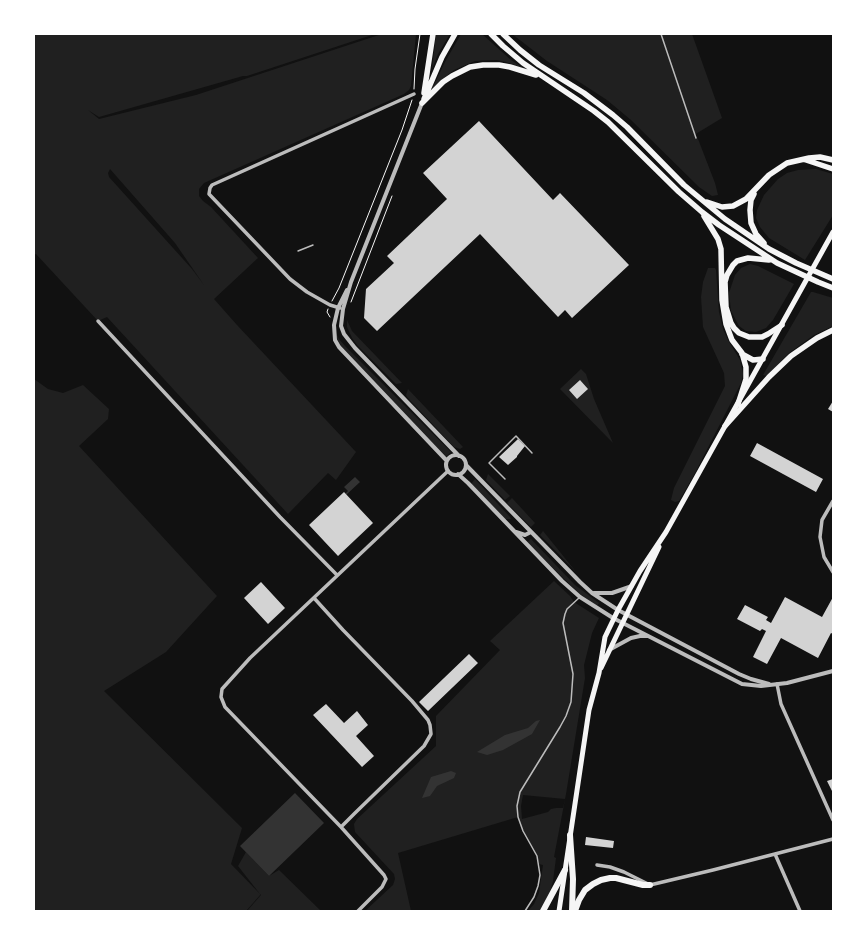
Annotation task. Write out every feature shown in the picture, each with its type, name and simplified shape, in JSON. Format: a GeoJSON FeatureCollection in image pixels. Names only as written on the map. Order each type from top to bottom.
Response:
{"type":"FeatureCollection","features":[{"type":"Feature","properties":{"kind":"highway"},"geometry":{"type":"LineString","coordinates":[[422,103],[433,34]]}},
{"type":"Feature","properties":{"kind":"highway"},"geometry":{"type":"LineString","coordinates":[[422,103],[442,57],[455,34]]}},
{"type":"Feature","properties":{"kind":"highway"},"geometry":{"type":"LineString","coordinates":[[491,34],[515,56],[544,78],[608,122],[702,212],[744,242],[777,262],[833,288]]}},
{"type":"Feature","properties":{"kind":"highway"},"geometry":{"type":"LineString","coordinates":[[502,34],[534,61],[613,115],[697,196],[724,219],[769,249],[796,263],[833,279]]}},
{"type":"Feature","properties":{"kind":"highway"},"geometry":{"type":"LineString","coordinates":[[422,103],[443,82],[470,67],[499,65],[510,66],[544,78]]}},
{"type":"Feature","properties":{"kind":"highway"},"geometry":{"type":"LineString","coordinates":[[697,196],[715,206],[728,208],[746,199],[775,170],[787,163],[802,159],[820,158],[833,160]]}},
{"type":"Feature","properties":{"kind":"highway"},"geometry":{"type":"LineString","coordinates":[[802,159],[833,169]]}},
{"type":"Feature","properties":{"kind":"highway"},"geometry":{"type":"LineString","coordinates":[[755,191],[751,205],[751,223],[756,234],[769,249]]}},
{"type":"Feature","properties":{"kind":"highway"},"geometry":{"type":"LineString","coordinates":[[702,212],[714,230],[720,243],[723,314],[732,340],[742,353],[745,361],[747,373],[738,404]]}},
{"type":"Feature","properties":{"kind":"highway"},"geometry":{"type":"LineString","coordinates":[[777,262],[754,258],[737,261],[729,270],[727,275],[725,288],[726,307],[734,328],[739,333],[749,338],[762,337],[782,325]]}},
{"type":"Feature","properties":{"kind":"highway"},"geometry":{"type":"LineString","coordinates":[[726,426],[769,377],[791,356],[817,338],[833,330]]}},
{"type":"Feature","properties":{"kind":"highway"},"geometry":{"type":"LineString","coordinates":[[742,353],[753,360],[763,359]]}},
{"type":"Feature","properties":{"kind":"highway"},"geometry":{"type":"LineString","coordinates":[[570,835],[573,879],[572,911]]}},
{"type":"Feature","properties":{"kind":"highway"},"geometry":{"type":"LineString","coordinates":[[543,911],[565,870]]}},
{"type":"Feature","properties":{"kind":"highway"},"geometry":{"type":"LineString","coordinates":[[575,911],[585,890],[602,880],[616,878],[643,885],[650,885]]}},
{"type":"Feature","properties":{"kind":"main road"},"geometry":{"type":"LineString","coordinates":[[559,911],[589,710],[599,673],[603,644],[618,610],[666,532],[833,232]]}},
{"type":"Feature","properties":{"kind":"main road"},"geometry":{"type":"LineString","coordinates":[[599,673],[666,532]]}},
{"type":"Feature","properties":{"kind":"street"},"geometry":{"type":"LineString","coordinates":[[343,309],[330,305],[307,292],[290,279],[209,194],[210,188],[212,185],[414,94]]}},
{"type":"Feature","properties":{"kind":"street"},"geometry":{"type":"LineString","coordinates":[[422,103],[351,282],[338,308],[334,325],[335,340],[339,347],[447,461]]}},
{"type":"Feature","properties":{"kind":"street"},"geometry":{"type":"LineString","coordinates":[[351,282],[343,309],[341,326],[349,342],[397,393],[463,459],[466,465],[530,532],[580,582],[592,593],[618,610],[738,674],[760,682],[775,684]]}},
{"type":"Feature","properties":{"kind":"street"},"geometry":{"type":"LineString","coordinates":[[98,321],[280,517],[337,575]]}},
{"type":"Feature","properties":{"kind":"street"},"geometry":{"type":"LineString","coordinates":[[459,456],[453,456],[447,461],[446,466],[448,471],[452,474],[458,474],[464,470],[466,465]]}},
{"type":"Feature","properties":{"kind":"street"},"geometry":{"type":"LineString","coordinates":[[358,911],[382,887],[386,879],[384,875],[225,707],[221,697],[222,689],[245,664],[337,575],[448,471]]}},
{"type":"Feature","properties":{"kind":"street"},"geometry":{"type":"LineString","coordinates":[[458,474],[562,581],[580,597],[622,623],[651,636],[738,682],[753,686],[794,681],[833,671]]}},
{"type":"Feature","properties":{"kind":"street"},"geometry":{"type":"LineString","coordinates":[[833,501],[822,520],[820,537],[824,557],[833,572]]}},
{"type":"Feature","properties":{"kind":"street"},"geometry":{"type":"LineString","coordinates":[[512,530],[521,535],[528,535],[530,532]]}},
{"type":"Feature","properties":{"kind":"street"},"geometry":{"type":"LineString","coordinates":[[592,593],[612,593],[632,586]]}},
{"type":"Feature","properties":{"kind":"street"},"geometry":{"type":"LineString","coordinates":[[314,598],[412,701],[428,720],[430,725],[431,734],[424,746],[341,828]]}},
{"type":"Feature","properties":{"kind":"street"},"geometry":{"type":"LineString","coordinates":[[609,650],[636,636],[651,636]]}},
{"type":"Feature","properties":{"kind":"street"},"geometry":{"type":"LineString","coordinates":[[775,684],[781,704],[833,820]]}},
{"type":"Feature","properties":{"kind":"street"},"geometry":{"type":"LineString","coordinates":[[597,865],[624,872],[650,885],[833,839]]}},
{"type":"Feature","properties":{"kind":"street"},"geometry":{"type":"LineString","coordinates":[[775,854],[800,911]]}},
{"type":"Feature","properties":{"kind":"lane"},"geometry":{"type":"LineString","coordinates":[[661,34],[696,138]]}},
{"type":"Feature","properties":{"kind":"lane"},"geometry":{"type":"LineString","coordinates":[[298,251],[313,245]]}},
{"type":"Feature","properties":{"kind":"lane"},"geometry":{"type":"LineString","coordinates":[[505,479],[488,463],[516,436],[532,452]]}},
{"type":"Feature","properties":{"kind":"lane"},"geometry":{"type":"LineString","coordinates":[[524,911],[534,897],[540,875],[537,856],[523,831],[518,817],[517,806],[520,792],[560,727],[571,702],[573,674],[563,623],[567,609],[580,597]]}},
{"type":"Feature","properties":{"kind":"path"},"geometry":{"type":"LineString","coordinates":[[334,325],[327,312],[333,296],[339,288],[381,184],[414,94],[415,70],[420,34]]}},
{"type":"Feature","properties":{"kind":"path"},"geometry":{"type":"LineString","coordinates":[[354,294],[392,196]]}},
{"type":"Feature","properties":{"kind":"shaded area"},"geometry":{"type":"Polygon","coordinates":[[[34,34],[375,34],[247,76],[99,117],[88,110],[99,119],[196,95],[382,34],[416,34],[411,86],[404,94],[204,183],[199,189],[199,196],[203,201],[211,207],[258,258],[214,299],[356,452],[336,480],[328,473],[288,514],[107,317],[98,321],[36,254],[34,255],[34,34]],[[110,169],[108,173],[109,177],[192,269],[204,285],[175,243],[110,169]]]}},
{"type":"Feature","properties":{"kind":"shaded area"},"geometry":{"type":"Polygon","coordinates":[[[436,34],[450,34],[438,54],[432,69],[436,34]]]}},
{"type":"Feature","properties":{"kind":"shaded area"},"geometry":{"type":"Polygon","coordinates":[[[461,34],[482,34],[511,60],[523,68],[497,60],[475,61],[454,70],[432,89],[461,34]]]}},
{"type":"Feature","properties":{"kind":"shaded area"},"geometry":{"type":"Polygon","coordinates":[[[512,34],[692,34],[722,118],[694,135],[698,139],[715,183],[718,195],[712,196],[699,187],[631,120],[607,100],[547,61],[512,34]]]}},
{"type":"Feature","properties":{"kind":"shaded area"},"geometry":{"type":"Polygon","coordinates":[[[816,169],[833,174],[833,215],[805,260],[769,238],[760,227],[756,218],[757,210],[764,195],[778,179],[787,173],[798,170],[816,169]]]}},
{"type":"Feature","properties":{"kind":"shaded area"},"geometry":{"type":"Polygon","coordinates":[[[750,264],[758,266],[794,284],[773,320],[766,328],[756,332],[746,331],[739,326],[731,311],[729,293],[735,275],[741,268],[750,264]]]}},
{"type":"Feature","properties":{"kind":"shaded area"},"geometry":{"type":"Polygon","coordinates":[[[708,268],[715,268],[716,270],[719,312],[723,329],[740,360],[743,374],[741,383],[694,475],[679,501],[675,502],[671,500],[674,488],[725,386],[724,373],[703,327],[701,297],[703,282],[708,268]]]}},
{"type":"Feature","properties":{"kind":"shaded area"},"geometry":{"type":"Polygon","coordinates":[[[811,292],[833,298],[833,326],[814,335],[789,353],[767,376],[763,375],[811,292]]]}},
{"type":"Feature","properties":{"kind":"shaded area"},"geometry":{"type":"Polygon","coordinates":[[[347,320],[352,331],[402,383],[396,384],[357,345],[347,327],[347,320]]]}},
{"type":"Feature","properties":{"kind":"shaded area"},"geometry":{"type":"Polygon","coordinates":[[[335,331],[345,346],[451,452],[446,457],[341,346],[335,331]]]}},
{"type":"Feature","properties":{"kind":"shaded area"},"geometry":{"type":"Polygon","coordinates":[[[581,369],[586,374],[594,399],[613,443],[560,389],[581,369]]]}},
{"type":"Feature","properties":{"kind":"shaded area"},"geometry":{"type":"Polygon","coordinates":[[[34,379],[48,389],[63,393],[83,385],[109,409],[108,419],[79,446],[217,596],[166,652],[104,691],[242,828],[231,864],[260,894],[238,866],[246,852],[269,876],[279,870],[321,911],[247,911],[261,894],[246,911],[34,911],[34,379]]]}},
{"type":"Feature","properties":{"kind":"shaded area"},"geometry":{"type":"Polygon","coordinates":[[[408,389],[463,447],[460,449],[454,447],[407,397],[406,395],[408,389]]]}},
{"type":"Feature","properties":{"kind":"shaded area"},"geometry":{"type":"Polygon","coordinates":[[[488,474],[510,496],[505,500],[486,480],[488,474]]]}},
{"type":"Feature","properties":{"kind":"shaded area"},"geometry":{"type":"Polygon","coordinates":[[[355,477],[360,482],[346,495],[345,494],[348,491],[344,487],[355,477]]]}},
{"type":"Feature","properties":{"kind":"shaded area"},"geometry":{"type":"Polygon","coordinates":[[[475,479],[511,519],[505,519],[471,484],[475,479]]]}},
{"type":"Feature","properties":{"kind":"shaded area"},"geometry":{"type":"Polygon","coordinates":[[[512,498],[535,523],[531,527],[507,503],[512,498]]]}},
{"type":"Feature","properties":{"kind":"shaded area"},"geometry":{"type":"Polygon","coordinates":[[[543,531],[556,547],[576,572],[540,535],[543,531]]]}},
{"type":"Feature","properties":{"kind":"shaded area"},"geometry":{"type":"Polygon","coordinates":[[[531,539],[575,585],[599,603],[597,606],[580,594],[527,542],[531,539]]]}},
{"type":"Feature","properties":{"kind":"shaded area"},"geometry":{"type":"Polygon","coordinates":[[[554,581],[570,596],[574,602],[599,618],[592,633],[584,665],[585,678],[566,794],[554,857],[556,858],[553,881],[549,896],[540,911],[528,911],[534,904],[539,893],[543,865],[539,864],[537,856],[523,831],[518,817],[398,853],[411,911],[365,911],[393,885],[395,879],[394,874],[355,832],[354,824],[357,819],[436,746],[436,716],[500,650],[490,641],[554,581]],[[523,795],[521,806],[522,819],[548,812],[551,809],[563,808],[565,799],[523,795]]]}},
{"type":"Feature","properties":{"kind":"shaded area"},"geometry":{"type":"Polygon","coordinates":[[[540,720],[532,734],[503,750],[487,755],[477,752],[505,735],[528,728],[536,721],[540,720]]]}},
{"type":"Feature","properties":{"kind":"shaded area"},"geometry":{"type":"Polygon","coordinates":[[[451,771],[456,773],[454,778],[437,786],[430,796],[422,798],[431,777],[451,771]]]}},
{"type":"Feature","properties":{"kind":"shaded area"},"geometry":{"type":"Polygon","coordinates":[[[295,793],[324,823],[269,876],[240,846],[295,793]]]}},
{"type":"Feature","properties":{"kind":"building"},"geometry":{"type":"Polygon","coordinates":[[[479,121],[553,200],[560,193],[629,265],[572,318],[565,310],[558,317],[480,234],[377,331],[364,318],[366,289],[394,263],[387,256],[447,199],[423,173],[479,121]]]}},
{"type":"Feature","properties":{"kind":"building"},"geometry":{"type":"Polygon","coordinates":[[[580,380],[588,389],[577,399],[569,390],[580,380]]]}},
{"type":"Feature","properties":{"kind":"building"},"geometry":{"type":"Polygon","coordinates":[[[833,401],[833,412],[828,409],[833,401]]]}},
{"type":"Feature","properties":{"kind":"building"},"geometry":{"type":"Polygon","coordinates":[[[518,439],[525,446],[517,457],[508,465],[499,457],[518,439]]]}},
{"type":"Feature","properties":{"kind":"building"},"geometry":{"type":"Polygon","coordinates":[[[757,443],[823,479],[816,492],[750,456],[757,443]]]}},
{"type":"Feature","properties":{"kind":"building"},"geometry":{"type":"Polygon","coordinates":[[[344,492],[373,523],[338,556],[309,525],[344,492]]]}},
{"type":"Feature","properties":{"kind":"building"},"geometry":{"type":"Polygon","coordinates":[[[261,582],[285,608],[268,624],[244,598],[261,582]]]}},
{"type":"Feature","properties":{"kind":"building"},"geometry":{"type":"Polygon","coordinates":[[[785,597],[822,617],[833,597],[833,634],[831,633],[818,658],[781,638],[767,664],[753,657],[766,631],[762,629],[760,631],[737,619],[745,605],[768,617],[766,620],[771,623],[785,597]]]}},
{"type":"Feature","properties":{"kind":"building"},"geometry":{"type":"Polygon","coordinates":[[[469,654],[478,663],[428,711],[419,702],[469,654]]]}},
{"type":"Feature","properties":{"kind":"building"},"geometry":{"type":"Polygon","coordinates":[[[326,704],[344,723],[357,711],[368,725],[356,736],[374,756],[362,767],[313,715],[326,704]]]}},
{"type":"Feature","properties":{"kind":"building"},"geometry":{"type":"Polygon","coordinates":[[[833,779],[833,793],[827,781],[833,779]]]}},
{"type":"Feature","properties":{"kind":"building"},"geometry":{"type":"Polygon","coordinates":[[[586,837],[614,841],[613,848],[585,845],[586,837]]]}}]}
